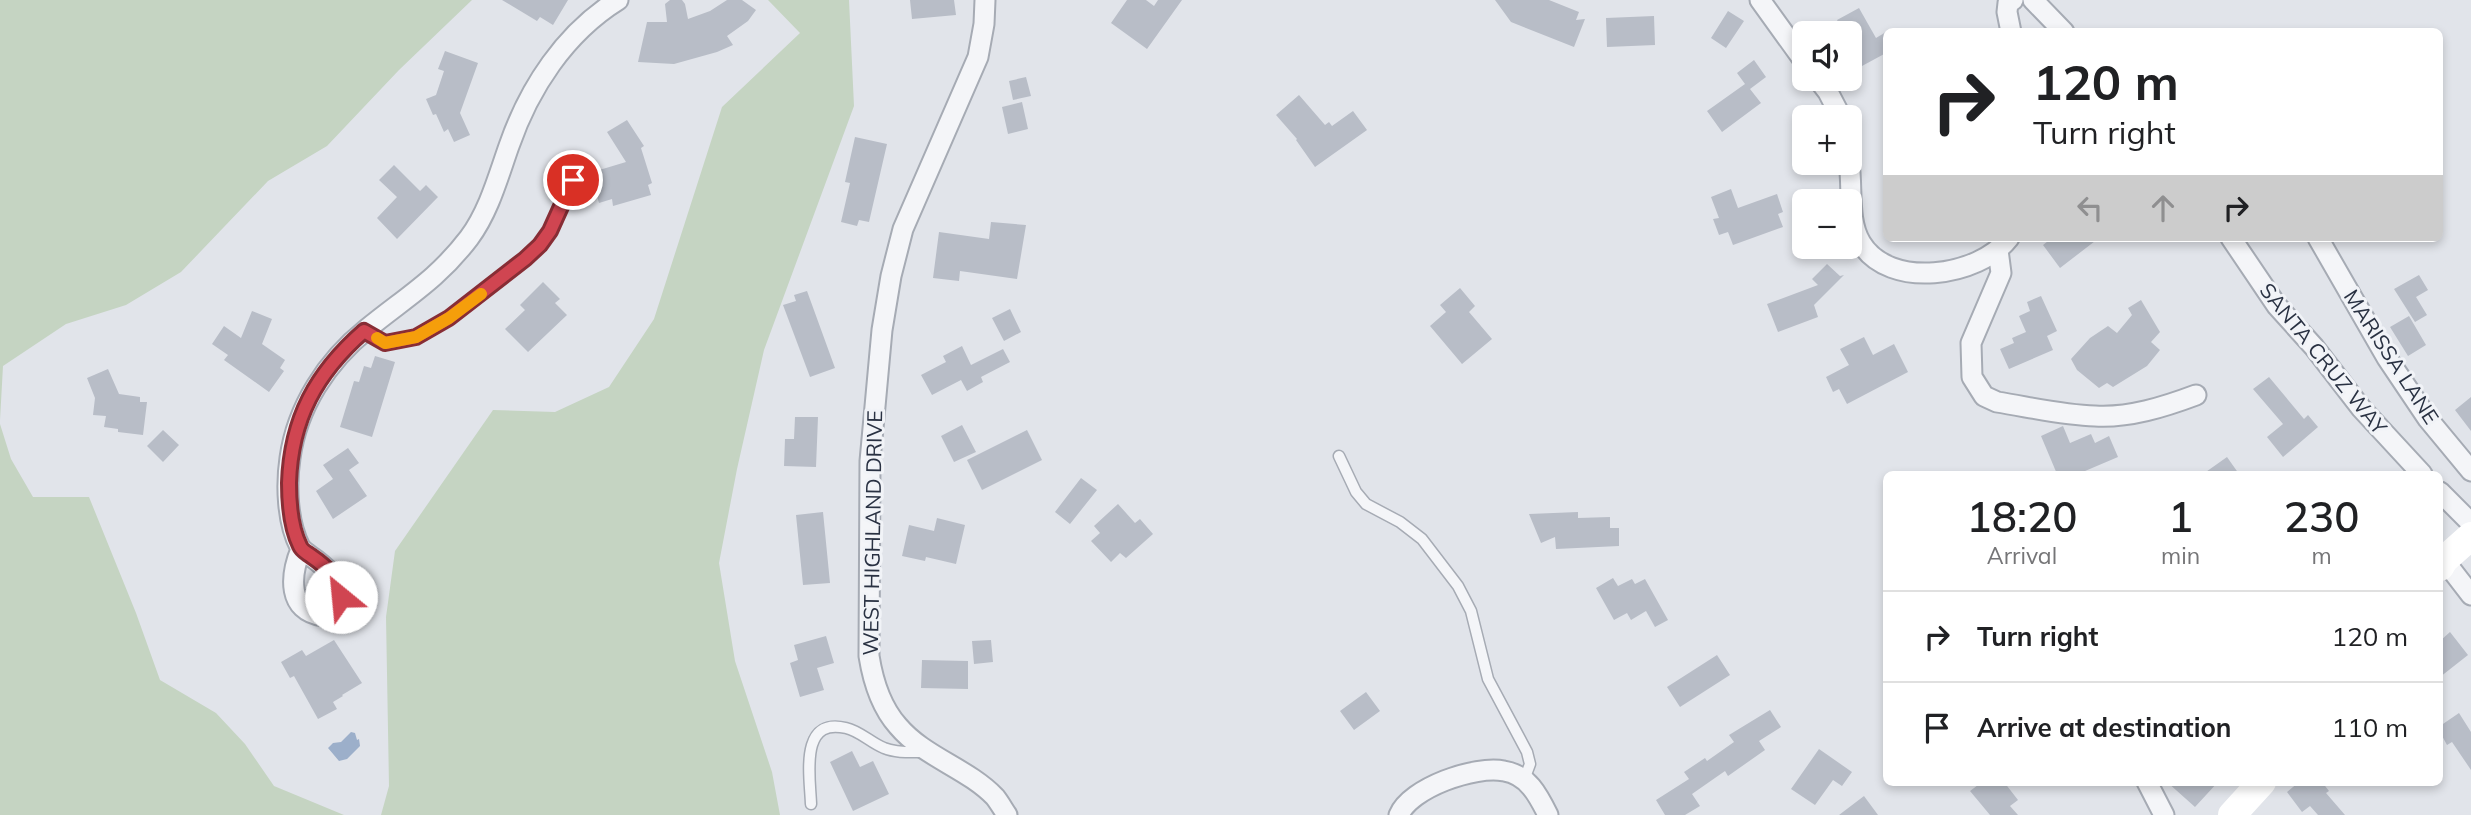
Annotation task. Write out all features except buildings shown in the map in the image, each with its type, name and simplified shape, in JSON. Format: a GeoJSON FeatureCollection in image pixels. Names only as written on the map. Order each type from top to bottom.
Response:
{"type":"FeatureCollection","features":[{"type":"Feature","properties":{"kind":"street"},"geometry":{"type":"LineString","coordinates":[[300,549],[289,499],[290,460],[299,421],[317,383],[351,342],[428,283],[446,267],[470,237],[481,220],[523,108],[539,81],[583,27],[618,0]]}},
{"type":"Feature","properties":{"kind":"street","name":"WEST HIGHLAND DRIVE"},"geometry":{"type":"LineString","coordinates":[[985,0],[978,57],[903,229],[891,276],[882,330],[870,461],[869,656],[872,676],[879,694],[898,726],[928,752],[994,796],[1007,815]]}},
{"type":"Feature","properties":{"kind":"street"},"geometry":{"type":"LineString","coordinates":[[1760,0],[1792,44]]}},
{"type":"Feature","properties":{"kind":"street"},"geometry":{"type":"LineString","coordinates":[[2010,28],[2007,12],[2008,3],[2013,0]]}},
{"type":"Feature","properties":{"kind":"street"},"geometry":{"type":"LineString","coordinates":[[2034,0],[2060,28]]}},
{"type":"Feature","properties":{"kind":"street"},"geometry":{"type":"LineString","coordinates":[[1850,175],[1855,229],[1860,241],[1879,261],[1897,270],[1934,272],[1969,267],[1987,259],[2003,244]]}},
{"type":"Feature","properties":{"kind":"street","name":"SANTA CRUZ WAY"},"geometry":{"type":"LineString","coordinates":[[2234,242],[2277,306],[2314,347],[2361,408],[2419,471]]}},
{"type":"Feature","properties":{"kind":"street","name":"MARISSA LANE"},"geometry":{"type":"LineString","coordinates":[[2320,242],[2357,309],[2401,378],[2428,419],[2471,471]]}},
{"type":"Feature","properties":{"kind":"street"},"geometry":{"type":"LineString","coordinates":[[2003,244],[2001,273],[1971,342],[1972,377],[1984,396],[1997,402],[2096,417],[2129,414],[2167,406],[2196,396]]}},
{"type":"Feature","properties":{"kind":"street"},"geometry":{"type":"LineString","coordinates":[[2443,495],[2471,523]]}},
{"type":"Feature","properties":{"kind":"street"},"geometry":{"type":"LineString","coordinates":[[2443,562],[2471,536]]}},
{"type":"Feature","properties":{"kind":"street"},"geometry":{"type":"LineString","coordinates":[[2443,564],[2471,595]]}},
{"type":"Feature","properties":{"kind":"street"},"geometry":{"type":"LineString","coordinates":[[1399,815],[1402,807],[1413,796],[1442,782],[1468,773],[1504,771],[1524,780],[1535,789],[1548,815]]}},
{"type":"Feature","properties":{"kind":"street"},"geometry":{"type":"LineString","coordinates":[[2149,786],[2164,815]]}},
{"type":"Feature","properties":{"kind":"street"},"geometry":{"type":"LineString","coordinates":[[2232,815],[2258,786]]}},
{"type":"Feature","properties":{"kind":"lane"},"geometry":{"type":"LineString","coordinates":[[364,331],[385,343],[416,337],[449,318],[540,245],[550,231],[573,180]]}},
{"type":"Feature","properties":{"kind":"lane"},"geometry":{"type":"LineString","coordinates":[[1339,456],[1356,492],[1366,504],[1400,522],[1422,539],[1458,586],[1471,611],[1488,679],[1527,752],[1530,764],[1524,780]]}},
{"type":"Feature","properties":{"kind":"lane"},"geometry":{"type":"LineString","coordinates":[[811,804],[809,761],[812,740],[821,730],[848,728],[885,749],[928,752]]}},
{"type":"Feature","properties":{"kind":"green space"},"geometry":{"type":"Polygon","coordinates":[[[0,0],[472,0],[399,70],[327,146],[268,181],[181,272],[126,305],[66,324],[3,366],[0,420],[0,0]]]}},
{"type":"Feature","properties":{"kind":"green space"},"geometry":{"type":"Polygon","coordinates":[[[768,0],[849,0],[854,106],[764,350],[719,563],[735,661],[772,772],[780,815],[381,815],[389,786],[386,617],[395,551],[493,410],[555,412],[609,387],[654,319],[722,107],[800,33],[768,0]]]}},
{"type":"Feature","properties":{"kind":"green space"},"geometry":{"type":"Polygon","coordinates":[[[0,424],[11,459],[33,497],[89,497],[160,680],[216,713],[245,744],[274,786],[344,815],[0,815],[0,424]]]}},
{"type":"Feature","properties":{"kind":"water"},"geometry":{"type":"Polygon","coordinates":[[[351,732],[359,739],[360,746],[347,759],[339,761],[328,748],[333,743],[341,742],[351,732]]]}},
{"type":"Feature","properties":{"kind":"slow traffic"},"geometry":{"type":"LineString","coordinates":[[377,338],[385,343],[416,337],[449,318],[481,294]]}},
{"type":"Feature","properties":{"kind":"route"},"geometry":{"type":"LineString","coordinates":[[341,597],[340,585],[331,573],[300,549],[289,499],[290,460],[294,438],[306,403],[317,383],[351,342],[364,331],[385,343],[416,337],[449,318],[525,259],[550,231],[573,180]]}}]}
